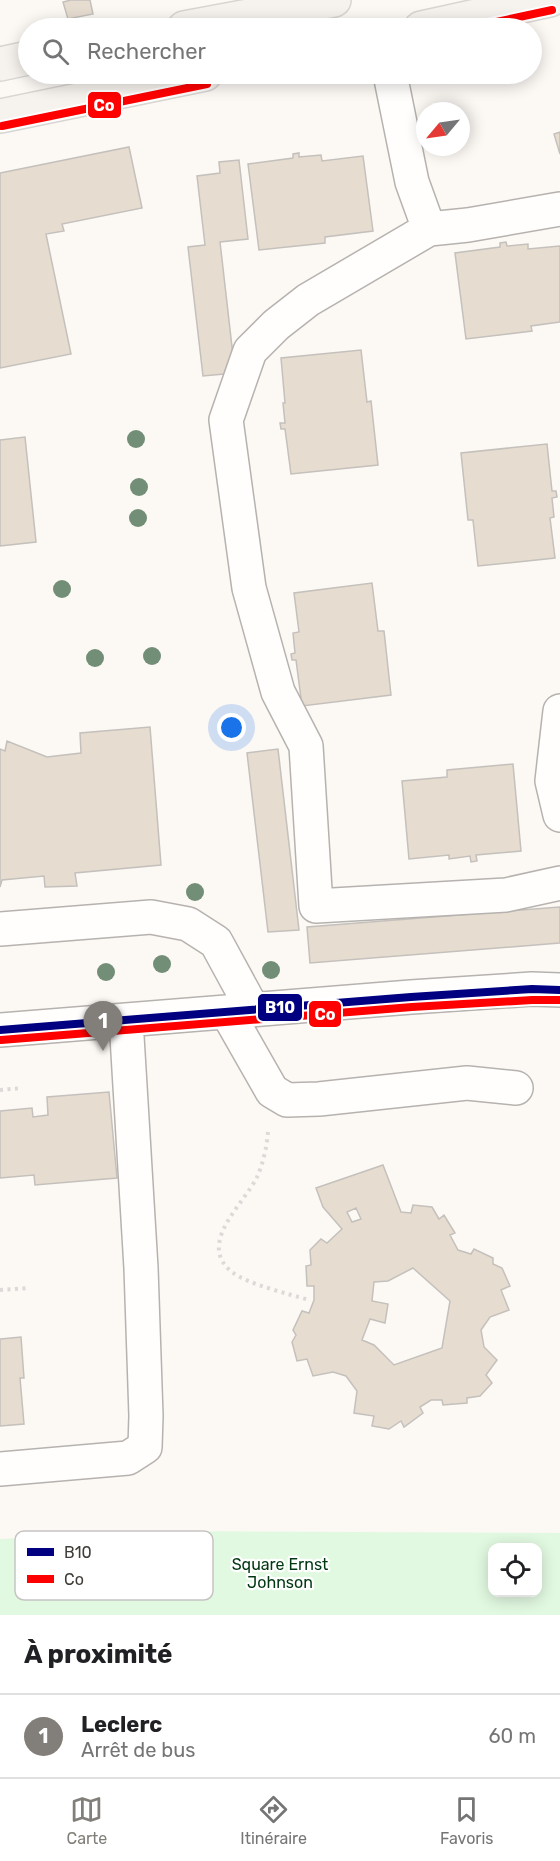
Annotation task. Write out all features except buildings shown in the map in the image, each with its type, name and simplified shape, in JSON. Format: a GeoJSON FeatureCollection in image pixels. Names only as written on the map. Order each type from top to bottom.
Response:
{"type":"FeatureCollection","features":[{"type":"Feature","properties":{"kind":"main road"},"geometry":{"type":"LineString","coordinates":[[238,18],[334,0]]}},
{"type":"Feature","properties":{"kind":"main road"},"geometry":{"type":"LineString","coordinates":[[467,18],[550,0]]}},
{"type":"Feature","properties":{"kind":"main road"},"geometry":{"type":"LineString","coordinates":[[0,64],[18,60]]}},
{"type":"Feature","properties":{"kind":"main road"},"geometry":{"type":"LineString","coordinates":[[0,116],[156,84]]}},
{"type":"Feature","properties":{"kind":"street"},"geometry":{"type":"LineString","coordinates":[[392,84],[412,182],[429,229]]}},
{"type":"Feature","properties":{"kind":"street"},"geometry":{"type":"LineString","coordinates":[[560,209],[468,225],[429,229],[308,300],[276,325],[250,351],[226,420],[249,588],[278,692],[306,746],[316,906],[506,895],[560,883]]}},
{"type":"Feature","properties":{"kind":"street"},"geometry":{"type":"LineString","coordinates":[[560,711],[552,781],[560,815]]}},
{"type":"Feature","properties":{"kind":"street"},"geometry":{"type":"LineString","coordinates":[[0,929],[151,917],[188,924],[216,942],[240,1011],[272,1091],[287,1100],[319,1099],[467,1083],[516,1088]]}},
{"type":"Feature","properties":{"kind":"street"},"geometry":{"type":"LineString","coordinates":[[0,1030],[532,989],[560,990]]}},
{"type":"Feature","properties":{"kind":"street"},"geometry":{"type":"LineString","coordinates":[[0,1469],[128,1458],[145,1447],[141,1268],[126,1020]]}},
{"type":"Feature","properties":{"kind":"path"},"geometry":{"type":"LineString","coordinates":[[0,1090],[22,1088]]}},
{"type":"Feature","properties":{"kind":"path"},"geometry":{"type":"LineString","coordinates":[[281,1096],[271,1106],[267,1141],[257,1177],[225,1226],[217,1246],[221,1260],[232,1272],[267,1288],[309,1300]]}},
{"type":"Feature","properties":{"kind":"path"},"geometry":{"type":"LineString","coordinates":[[0,1290],[29,1288]]}},
{"type":"Feature","properties":{"kind":"green space","name":"Square Ernst Johnson"},"geometry":{"type":"Polygon","coordinates":[[[213,1531],[560,1533],[560,1615],[0,1615],[0,1539],[15,1538],[15,1600],[213,1600],[213,1531]]]}},
{"type":"Feature","properties":{"kind":"transit line","name":"Co"},"geometry":{"type":"LineString","coordinates":[[515,18],[552,10]]}},
{"type":"Feature","properties":{"kind":"transit line","name":"Co"},"geometry":{"type":"LineString","coordinates":[[2,126],[207,84]]}},
{"type":"Feature","properties":{"kind":"transit line","name":"B10"},"geometry":{"type":"LineString","coordinates":[[0,1030],[411,997],[532,989],[560,990]]}},
{"type":"Feature","properties":{"kind":"transit line","name":"Co"},"geometry":{"type":"LineString","coordinates":[[1,1040],[412,1007],[560,1000]]}},
{"type":"Feature","properties":{"kind":"place","name":"Leclerc"},"geometry":{"type":"Point","coordinates":[103,1051]}}]}
